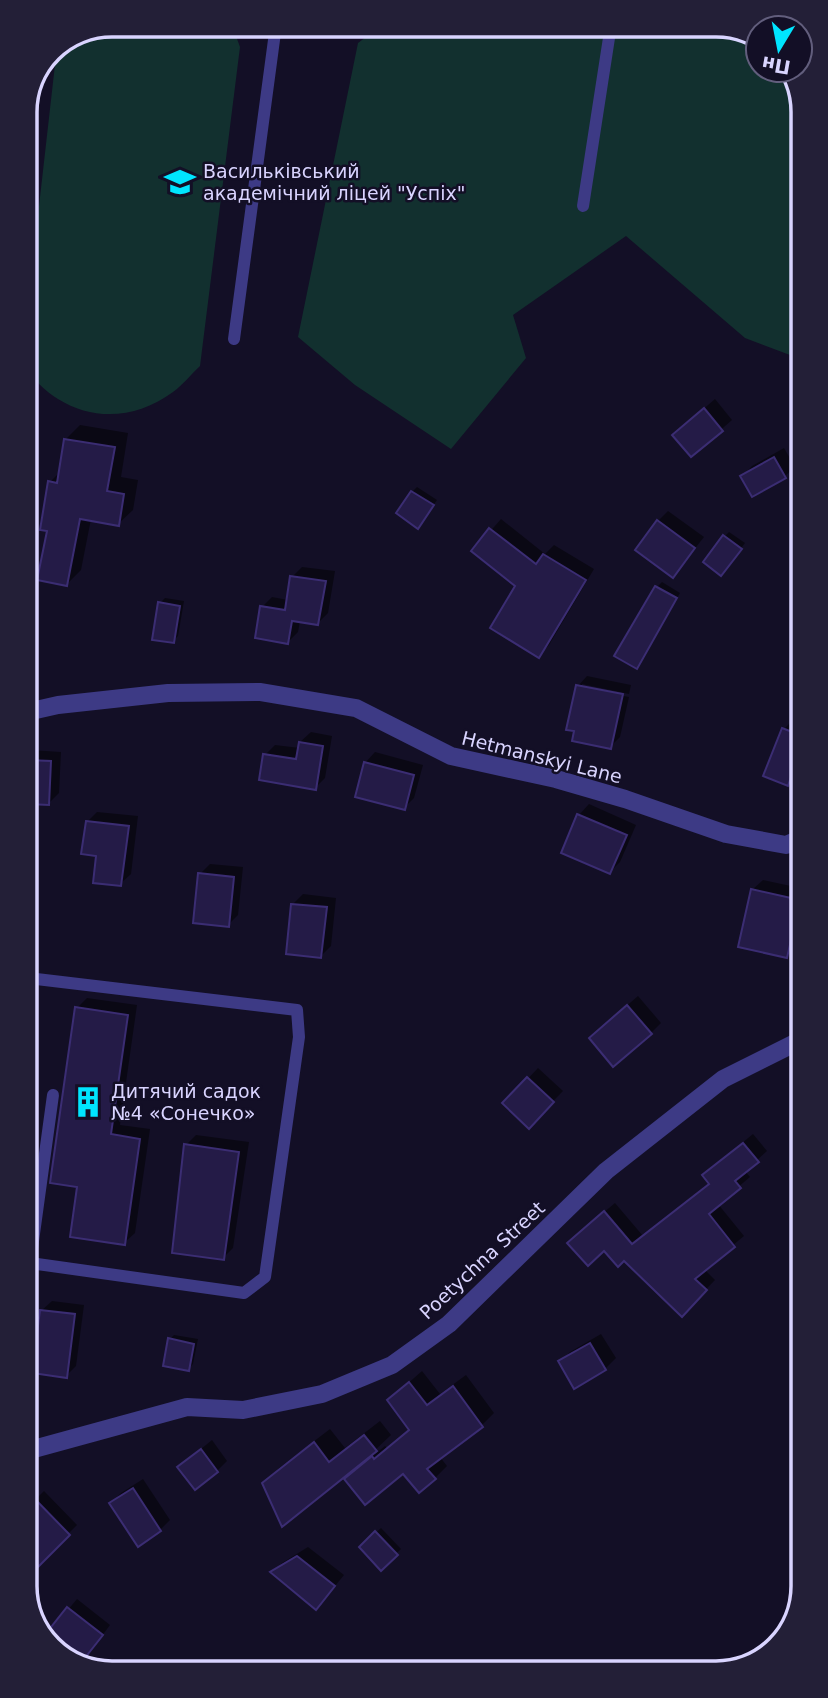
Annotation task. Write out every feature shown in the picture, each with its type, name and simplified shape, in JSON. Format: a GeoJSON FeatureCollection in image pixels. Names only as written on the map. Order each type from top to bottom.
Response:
{"type":"FeatureCollection","features":[{"type":"Feature","properties":{"kind":"street","name":"Hetmanskyi Lane"},"geometry":{"type":"LineString","coordinates":[[37,710],[168,693],[261,692],[288,696],[355,708],[451,756],[556,779],[625,799],[726,834],[786,845],[791,843]]}},
{"type":"Feature","properties":{"kind":"street","name":"Poetychna Street"},"geometry":{"type":"LineString","coordinates":[[37,1448],[187,1407],[243,1410],[322,1394],[392,1365],[449,1324],[606,1171],[723,1079],[791,1045]]}},
{"type":"Feature","properties":{"kind":"lane"},"geometry":{"type":"LineString","coordinates":[[234,339],[274,37]]}},
{"type":"Feature","properties":{"kind":"lane"},"geometry":{"type":"LineString","coordinates":[[583,206],[609,37]]}},
{"type":"Feature","properties":{"kind":"lane"},"geometry":{"type":"LineString","coordinates":[[37,979],[296,1010],[299,1037],[265,1277],[244,1293],[37,1264]]}},
{"type":"Feature","properties":{"kind":"lane"},"geometry":{"type":"LineString","coordinates":[[37,1200],[53,1096]]}},
{"type":"Feature","properties":{"kind":"green space"},"geometry":{"type":"Polygon","coordinates":[[[236,37],[240,47],[200,366],[177,389],[160,401],[131,412],[101,414],[72,406],[53,396],[39,384],[37,224],[55,63],[59,59],[70,49],[97,38],[236,37]]]}},
{"type":"Feature","properties":{"kind":"green space"},"geometry":{"type":"Polygon","coordinates":[[[366,37],[731,38],[744,43],[744,84],[786,84],[791,112],[791,355],[745,338],[626,236],[513,315],[526,358],[451,449],[355,385],[298,337],[358,43],[366,37]]]}},
{"type":"Feature","properties":{"kind":"building"},"geometry":{"type":"Polygon","coordinates":[[[704,408],[723,431],[691,457],[672,435],[704,408]]]}},
{"type":"Feature","properties":{"kind":"building"},"geometry":{"type":"Polygon","coordinates":[[[64,439],[115,447],[107,491],[124,494],[119,526],[80,519],[67,586],[37,580],[47,531],[40,530],[48,481],[57,483],[64,439]]]}},
{"type":"Feature","properties":{"kind":"building"},"geometry":{"type":"Polygon","coordinates":[[[774,457],[786,478],[752,497],[740,476],[774,457]]]}},
{"type":"Feature","properties":{"kind":"building"},"geometry":{"type":"Polygon","coordinates":[[[411,491],[434,505],[418,529],[396,513],[411,491]]]}},
{"type":"Feature","properties":{"kind":"building"},"geometry":{"type":"Polygon","coordinates":[[[657,520],[695,548],[673,578],[635,550],[657,520]]]}},
{"type":"Feature","properties":{"kind":"building"},"geometry":{"type":"Polygon","coordinates":[[[489,528],[536,564],[543,554],[586,580],[539,658],[490,628],[515,586],[471,551],[489,528]]]}},
{"type":"Feature","properties":{"kind":"building"},"geometry":{"type":"Polygon","coordinates":[[[723,535],[742,549],[721,576],[703,562],[723,535]]]}},
{"type":"Feature","properties":{"kind":"building"},"geometry":{"type":"Polygon","coordinates":[[[290,576],[326,581],[318,625],[292,621],[288,644],[255,638],[260,606],[285,610],[290,576]]]}},
{"type":"Feature","properties":{"kind":"building"},"geometry":{"type":"Polygon","coordinates":[[[655,586],[677,598],[637,669],[614,656],[655,586]]]}},
{"type":"Feature","properties":{"kind":"building"},"geometry":{"type":"Polygon","coordinates":[[[158,602],[180,606],[174,643],[152,640],[158,602]]]}},
{"type":"Feature","properties":{"kind":"building"},"geometry":{"type":"Polygon","coordinates":[[[576,685],[623,694],[611,749],[572,741],[574,731],[566,730],[576,685]]]}},
{"type":"Feature","properties":{"kind":"building"},"geometry":{"type":"Polygon","coordinates":[[[782,728],[791,732],[791,777],[788,786],[763,776],[782,728]]]}},
{"type":"Feature","properties":{"kind":"building"},"geometry":{"type":"Polygon","coordinates":[[[299,742],[323,746],[316,790],[259,780],[263,754],[296,759],[299,742]]]}},
{"type":"Feature","properties":{"kind":"building"},"geometry":{"type":"Polygon","coordinates":[[[37,760],[51,761],[49,805],[37,804],[37,760]]]}},
{"type":"Feature","properties":{"kind":"building"},"geometry":{"type":"Polygon","coordinates":[[[364,762],[414,775],[405,810],[355,797],[364,762]]]}},
{"type":"Feature","properties":{"kind":"building"},"geometry":{"type":"Polygon","coordinates":[[[577,814],[627,835],[610,874],[561,853],[577,814]]]}},
{"type":"Feature","properties":{"kind":"building"},"geometry":{"type":"Polygon","coordinates":[[[86,821],[129,826],[121,886],[93,883],[96,856],[81,854],[86,821]]]}},
{"type":"Feature","properties":{"kind":"building"},"geometry":{"type":"Polygon","coordinates":[[[198,873],[234,877],[229,927],[193,923],[198,873]]]}},
{"type":"Feature","properties":{"kind":"building"},"geometry":{"type":"Polygon","coordinates":[[[751,889],[791,898],[791,940],[787,958],[738,947],[751,889]]]}},
{"type":"Feature","properties":{"kind":"building"},"geometry":{"type":"Polygon","coordinates":[[[291,904],[327,907],[321,958],[286,954],[291,904]]]}},
{"type":"Feature","properties":{"kind":"building"},"geometry":{"type":"Polygon","coordinates":[[[627,1005],[652,1034],[613,1067],[589,1038],[627,1005]]]}},
{"type":"Feature","properties":{"kind":"building","name":"Дитячий садок №4 «Сонечко»"},"geometry":{"type":"Polygon","coordinates":[[[75,1007],[128,1015],[111,1134],[140,1139],[125,1245],[70,1237],[77,1187],[50,1183],[75,1007]]]}},
{"type":"Feature","properties":{"kind":"building"},"geometry":{"type":"Polygon","coordinates":[[[527,1077],[554,1102],[529,1129],[502,1103],[527,1077]]]}},
{"type":"Feature","properties":{"kind":"building"},"geometry":{"type":"Polygon","coordinates":[[[743,1143],[759,1162],[735,1181],[741,1188],[709,1214],[735,1247],[695,1279],[707,1290],[682,1317],[624,1261],[618,1267],[604,1251],[588,1266],[567,1243],[604,1211],[632,1244],[709,1184],[702,1175],[743,1143]]]}},
{"type":"Feature","properties":{"kind":"building"},"geometry":{"type":"Polygon","coordinates":[[[184,1144],[239,1152],[224,1260],[172,1253],[184,1144]]]}},
{"type":"Feature","properties":{"kind":"building"},"geometry":{"type":"Polygon","coordinates":[[[40,1310],[75,1314],[67,1378],[37,1374],[40,1310]]]}},
{"type":"Feature","properties":{"kind":"building"},"geometry":{"type":"Polygon","coordinates":[[[168,1338],[194,1344],[189,1371],[163,1366],[168,1338]]]}},
{"type":"Feature","properties":{"kind":"building"},"geometry":{"type":"Polygon","coordinates":[[[590,1343],[606,1370],[574,1389],[558,1361],[590,1343]]]}},
{"type":"Feature","properties":{"kind":"building"},"geometry":{"type":"Polygon","coordinates":[[[409,1382],[427,1405],[453,1386],[483,1427],[427,1469],[436,1479],[419,1493],[403,1474],[365,1505],[344,1479],[409,1430],[387,1400],[409,1382]]]}},
{"type":"Feature","properties":{"kind":"building"},"geometry":{"type":"Polygon","coordinates":[[[364,1435],[377,1451],[282,1527],[262,1483],[314,1442],[329,1462],[364,1435]]]}},
{"type":"Feature","properties":{"kind":"building"},"geometry":{"type":"Polygon","coordinates":[[[201,1449],[218,1472],[195,1490],[177,1467],[201,1449]]]}},
{"type":"Feature","properties":{"kind":"building"},"geometry":{"type":"Polygon","coordinates":[[[133,1488],[161,1531],[138,1547],[109,1503],[133,1488]]]}},
{"type":"Feature","properties":{"kind":"building"},"geometry":{"type":"Polygon","coordinates":[[[37,1501],[70,1535],[37,1568],[37,1501]]]}},
{"type":"Feature","properties":{"kind":"building"},"geometry":{"type":"Polygon","coordinates":[[[375,1531],[398,1555],[381,1571],[359,1547],[375,1531]]]}},
{"type":"Feature","properties":{"kind":"building"},"geometry":{"type":"Polygon","coordinates":[[[297,1556],[335,1586],[316,1610],[270,1572],[297,1556]]]}},
{"type":"Feature","properties":{"kind":"building"},"geometry":{"type":"Polygon","coordinates":[[[67,1607],[103,1635],[86,1657],[66,1646],[50,1629],[67,1607]]]}},
{"type":"Feature","properties":{"kind":"place","name":"Васильківський академічний ліцей \"Успіх\""},"geometry":{"type":"Point","coordinates":[180,182]}},
{"type":"Feature","properties":{"kind":"place","name":"Дитячий садок №4 «Сонечко»"},"geometry":{"type":"Point","coordinates":[88,1102]}}]}
